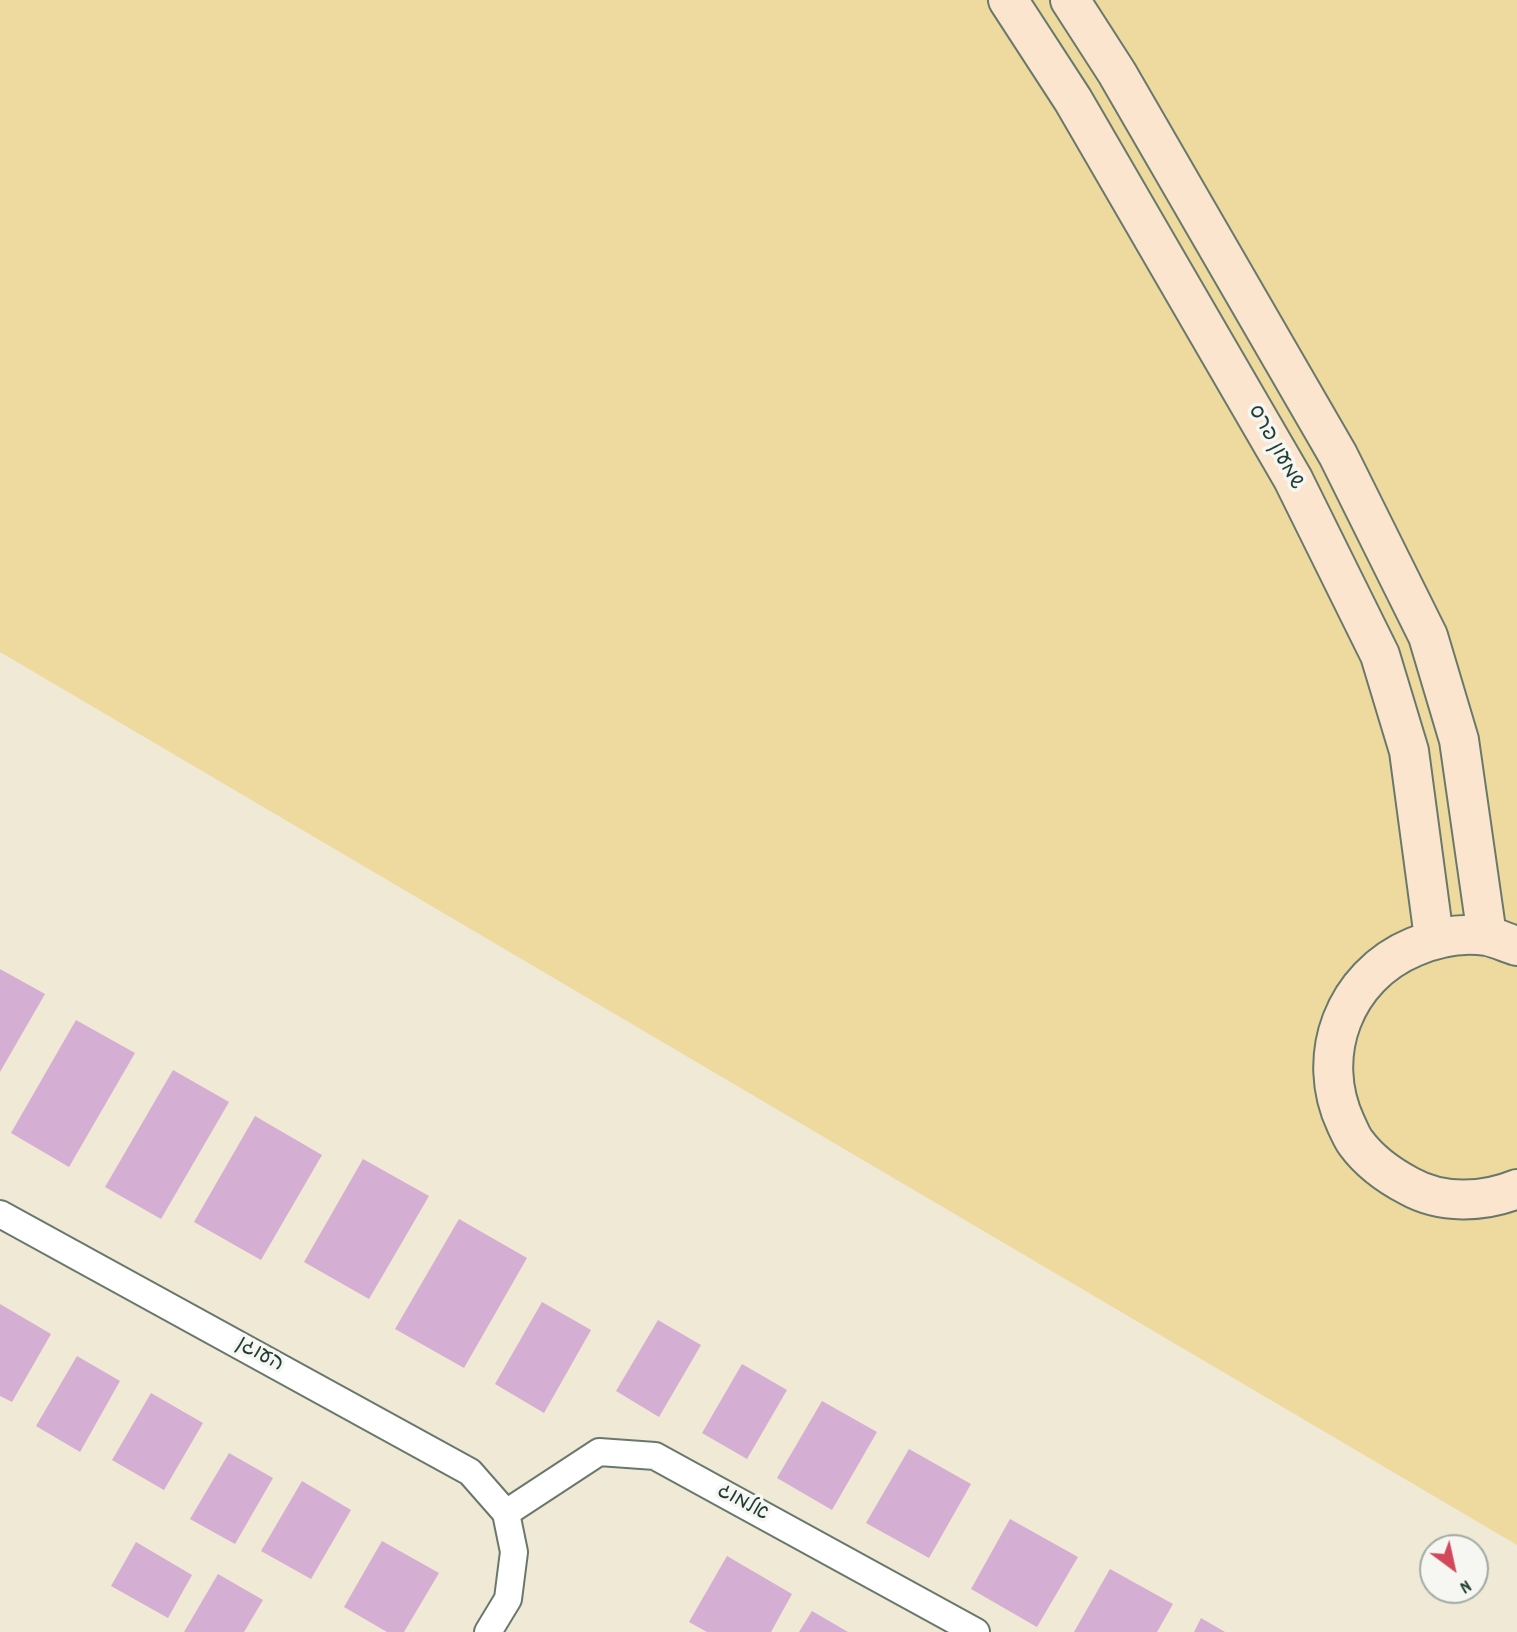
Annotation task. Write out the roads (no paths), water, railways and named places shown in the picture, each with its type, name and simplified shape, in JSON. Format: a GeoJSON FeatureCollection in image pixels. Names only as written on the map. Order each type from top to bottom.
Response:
{"type":"FeatureCollection","features":[{"type":"Feature","properties":{"kind":"main road","name":"שמעון פרס"},"geometry":{"type":"LineString","coordinates":[[1008,0],[1073,100],[1293,479],[1380,655],[1409,751],[1434,938]]}},
{"type":"Feature","properties":{"kind":"main road"},"geometry":{"type":"LineString","coordinates":[[1070,0],[1117,73],[1338,455],[1428,636],[1459,740],[1502,942],[1461,935],[1434,938],[1395,955],[1363,983],[1341,1020],[1332,1062],[1337,1104],[1355,1143],[1384,1173],[1412,1188],[1422,1193],[1464,1200],[1513,1198]]}},
{"type":"Feature","properties":{"kind":"street","name":"העוגן"},"geometry":{"type":"LineString","coordinates":[[0,1214],[470,1472],[506,1513]]}},
{"type":"Feature","properties":{"kind":"street","name":"אלמוג"},"geometry":{"type":"LineString","coordinates":[[506,1513],[599,1452],[655,1456],[976,1632]]}},
{"type":"Feature","properties":{"kind":"street"},"geometry":{"type":"LineString","coordinates":[[488,1632],[508,1599],[514,1552],[506,1513]]}}]}
